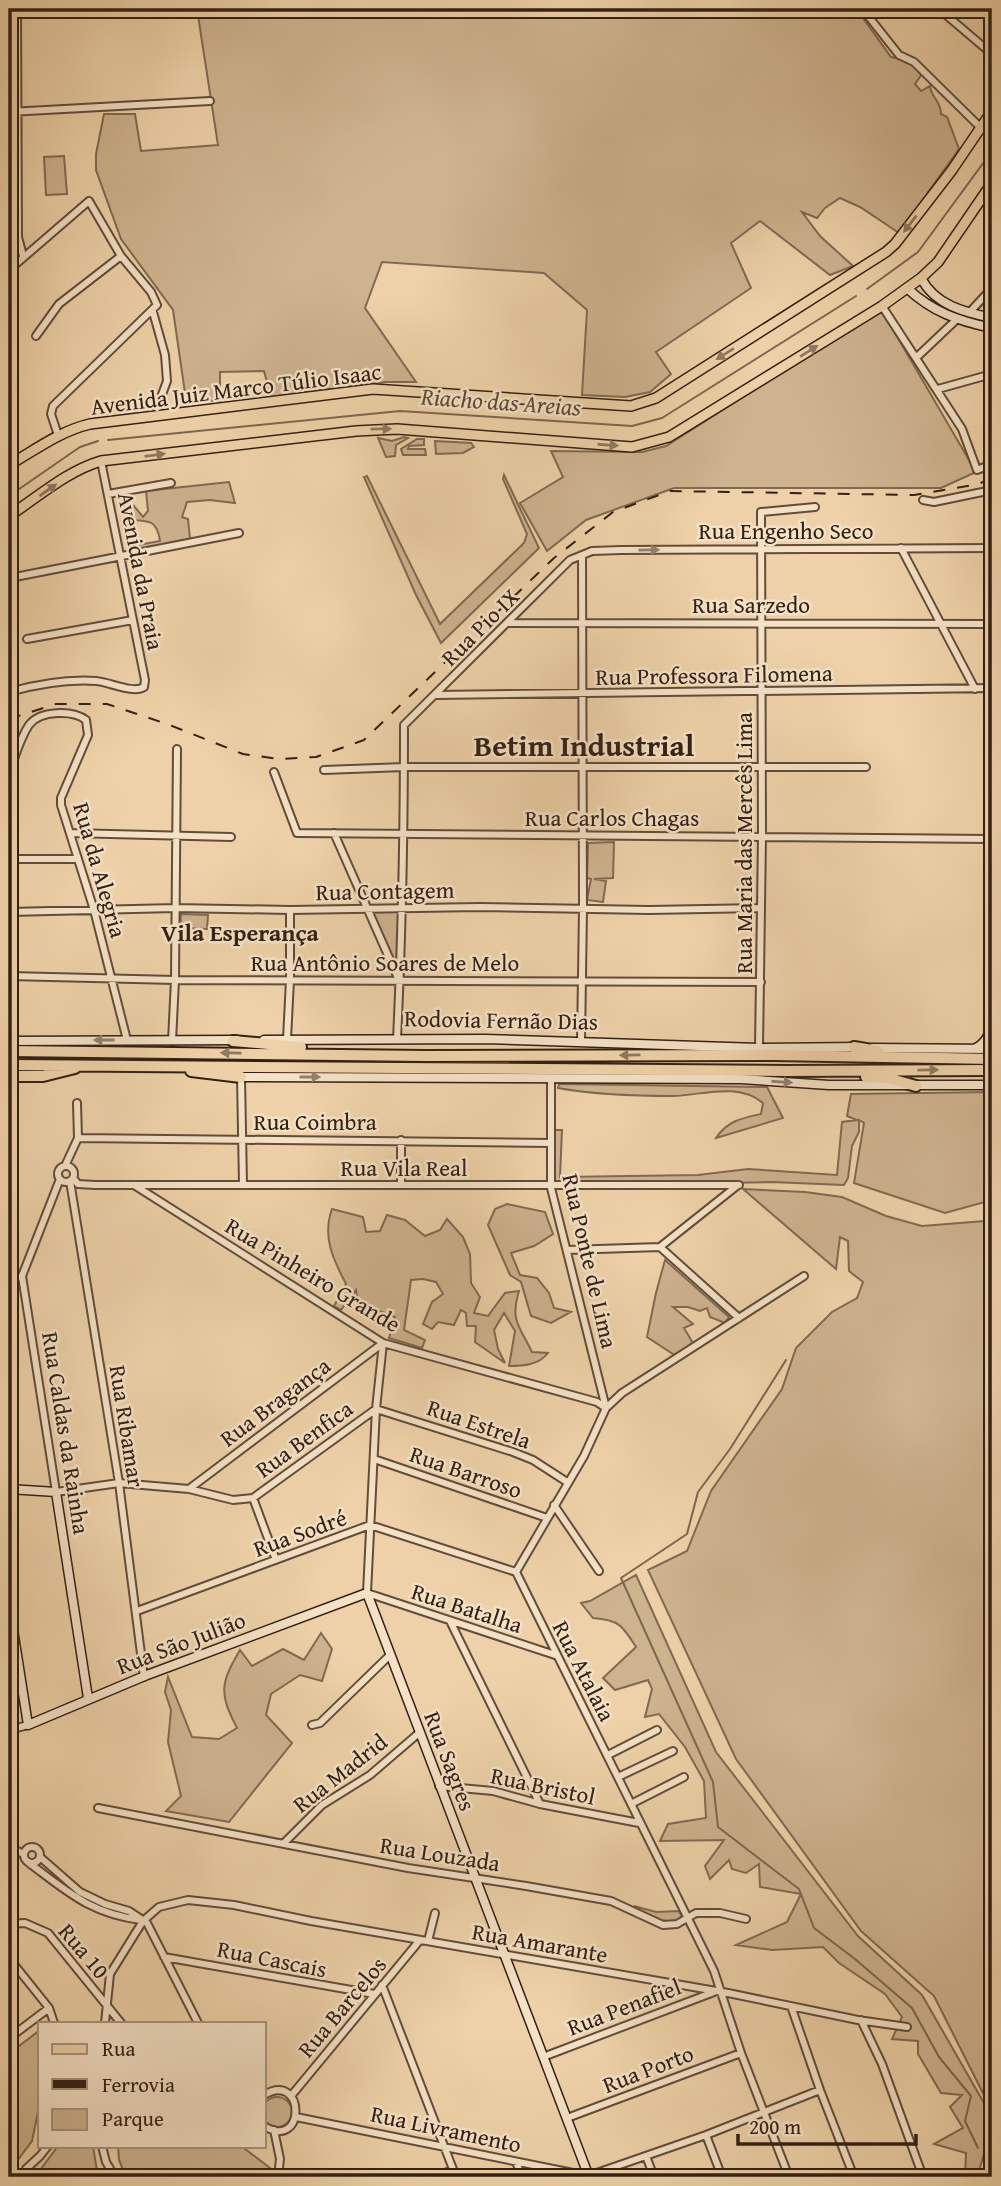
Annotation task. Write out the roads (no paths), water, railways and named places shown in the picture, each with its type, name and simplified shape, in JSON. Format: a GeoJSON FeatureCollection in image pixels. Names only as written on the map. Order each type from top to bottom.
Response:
{"type":"FeatureCollection","features":[{"type":"Feature","properties":{"kind":"highway"},"geometry":{"type":"LineString","coordinates":[[233,1041],[426,1056]]}},
{"type":"Feature","properties":{"kind":"highway"},"geometry":{"type":"LineString","coordinates":[[854,1047],[915,1057]]}},
{"type":"Feature","properties":{"kind":"highway","name":"Rodovia Fernão Dias"},"geometry":{"type":"LineString","coordinates":[[9,1051],[992,1059]]}},
{"type":"Feature","properties":{"kind":"highway"},"geometry":{"type":"LineString","coordinates":[[9,1076],[43,1076],[84,1065]]}},
{"type":"Feature","properties":{"kind":"highway"},"geometry":{"type":"LineString","coordinates":[[136,1065],[241,1077]]}},
{"type":"Feature","properties":{"kind":"highway","name":"Rodovia Fernão Dias"},"geometry":{"type":"LineString","coordinates":[[9,1066],[992,1070]]}},
{"type":"Feature","properties":{"kind":"highway"},"geometry":{"type":"LineString","coordinates":[[783,1071],[887,1078],[916,1086]]}},
{"type":"Feature","properties":{"kind":"main road","name":"Avenida Juiz Marco Túlio Isaac"},"geometry":{"type":"LineString","coordinates":[[9,465],[75,427],[373,389],[631,406],[656,398],[886,252],[944,181],[992,111]]}},
{"type":"Feature","properties":{"kind":"main road"},"geometry":{"type":"LineString","coordinates":[[9,516],[69,475],[101,461],[380,429],[632,447],[652,444],[669,437],[882,306],[921,278],[938,262],[992,183]]}},
{"type":"Feature","properties":{"kind":"main road"},"geometry":{"type":"LineString","coordinates":[[921,278],[932,294],[945,303],[969,313],[992,318]]}},
{"type":"Feature","properties":{"kind":"main road"},"geometry":{"type":"LineString","coordinates":[[907,288],[932,309],[956,320],[992,328]]}},
{"type":"Feature","properties":{"kind":"main road"},"geometry":{"type":"LineString","coordinates":[[975,1049],[988,1039],[992,1020],[992,994]]}},
{"type":"Feature","properties":{"kind":"main road","name":"Rodovia Fernão Dias"},"geometry":{"type":"LineString","coordinates":[[9,1041],[485,1039],[759,1048],[992,1049]]}},
{"type":"Feature","properties":{"kind":"main road"},"geometry":{"type":"LineString","coordinates":[[241,1077],[741,1079],[829,1085],[916,1086],[992,1084]]}},
{"type":"Feature","properties":{"kind":"main road"},"geometry":{"type":"LineString","coordinates":[[9,1489],[56,1492]]}},
{"type":"Feature","properties":{"kind":"main road","name":"Rua Caldas da Rainha"},"geometry":{"type":"LineString","coordinates":[[56,1492],[88,1698]]}},
{"type":"Feature","properties":{"kind":"main road","name":"Rua São Julião"},"geometry":{"type":"LineString","coordinates":[[28,1724],[88,1698],[367,1593]]}},
{"type":"Feature","properties":{"kind":"main road","name":"Rua Sagres"},"geometry":{"type":"LineString","coordinates":[[367,1593],[589,2176]]}},
{"type":"Feature","properties":{"kind":"main road"},"geometry":{"type":"LineString","coordinates":[[9,1604],[28,1724]]}},
{"type":"Feature","properties":{"kind":"street"},"geometry":{"type":"LineString","coordinates":[[17,9],[18,237],[23,256]]}},
{"type":"Feature","properties":{"kind":"street"},"geometry":{"type":"LineString","coordinates":[[867,9],[869,18],[899,55],[914,62],[981,128]]}},
{"type":"Feature","properties":{"kind":"street"},"geometry":{"type":"LineString","coordinates":[[939,9],[992,54]]}},
{"type":"Feature","properties":{"kind":"street"},"geometry":{"type":"LineString","coordinates":[[9,112],[210,101]]}},
{"type":"Feature","properties":{"kind":"street"},"geometry":{"type":"LineString","coordinates":[[9,270],[89,201],[121,256],[150,292],[165,355],[167,381],[157,408]]}},
{"type":"Feature","properties":{"kind":"street"},"geometry":{"type":"LineString","coordinates":[[36,336],[59,304],[121,256]]}},
{"type":"Feature","properties":{"kind":"street"},"geometry":{"type":"LineString","coordinates":[[969,313],[992,288]]}},
{"type":"Feature","properties":{"kind":"street"},"geometry":{"type":"LineString","coordinates":[[882,306],[962,429],[977,470],[992,464]]}},
{"type":"Feature","properties":{"kind":"street"},"geometry":{"type":"LineString","coordinates":[[58,435],[51,414],[53,407],[155,308]]}},
{"type":"Feature","properties":{"kind":"street"},"geometry":{"type":"LineString","coordinates":[[917,358],[956,320]]}},
{"type":"Feature","properties":{"kind":"street"},"geometry":{"type":"LineString","coordinates":[[937,389],[992,374]]}},
{"type":"Feature","properties":{"kind":"street","name":"Avenida da Praia"},"geometry":{"type":"LineString","coordinates":[[9,692],[64,681],[96,681],[137,690],[144,687],[145,680],[101,461]]}},
{"type":"Feature","properties":{"kind":"street"},"geometry":{"type":"LineString","coordinates":[[108,494],[171,483]]}},
{"type":"Feature","properties":{"kind":"street"},"geometry":{"type":"LineString","coordinates":[[923,500],[934,502],[992,490]]}},
{"type":"Feature","properties":{"kind":"street","name":"Rua Maria das Mercês Lima"},"geometry":{"type":"LineString","coordinates":[[759,1048],[762,836],[761,513],[815,507]]}},
{"type":"Feature","properties":{"kind":"street"},"geometry":{"type":"LineString","coordinates":[[15,576],[239,533]]}},
{"type":"Feature","properties":{"kind":"street"},"geometry":{"type":"LineString","coordinates":[[901,548],[975,689]]}},
{"type":"Feature","properties":{"kind":"street","name":"Rua Engenho Seco"},"geometry":{"type":"LineString","coordinates":[[582,556],[592,551],[992,548]]}},
{"type":"Feature","properties":{"kind":"street"},"geometry":{"type":"LineString","coordinates":[[580,1042],[583,981],[582,556]]}},
{"type":"Feature","properties":{"kind":"street","name":"Rua Pio IX"},"geometry":{"type":"LineString","coordinates":[[404,767],[404,725],[570,560],[582,556]]}},
{"type":"Feature","properties":{"kind":"street"},"geometry":{"type":"LineString","coordinates":[[122,567],[131,565]]}},
{"type":"Feature","properties":{"kind":"street"},"geometry":{"type":"LineString","coordinates":[[127,590],[136,588]]}},
{"type":"Feature","properties":{"kind":"street"},"geometry":{"type":"LineString","coordinates":[[27,639],[133,620]]}},
{"type":"Feature","properties":{"kind":"street","name":"Rua Sarzedo"},"geometry":{"type":"LineString","coordinates":[[509,623],[992,624]]}},
{"type":"Feature","properties":{"kind":"street","name":"Rua Professora Filomena"},"geometry":{"type":"LineString","coordinates":[[436,695],[992,688]]}},
{"type":"Feature","properties":{"kind":"street","name":"Rua da Alegria"},"geometry":{"type":"LineString","coordinates":[[9,772],[29,725],[36,719],[59,713],[80,715],[86,720],[88,735],[61,798],[61,805],[94,910],[127,1040]]}},
{"type":"Feature","properties":{"kind":"street"},"geometry":{"type":"LineString","coordinates":[[172,1041],[177,749]]}},
{"type":"Feature","properties":{"kind":"street"},"geometry":{"type":"LineString","coordinates":[[324,770],[404,767],[866,766]]}},
{"type":"Feature","properties":{"kind":"street"},"geometry":{"type":"LineString","coordinates":[[397,1039],[404,907],[404,767]]}},
{"type":"Feature","properties":{"kind":"street","name":"Rua Carlos Chagas"},"geometry":{"type":"LineString","coordinates":[[274,772],[297,833],[992,839]]}},
{"type":"Feature","properties":{"kind":"street"},"geometry":{"type":"LineString","coordinates":[[70,833],[231,837]]}},
{"type":"Feature","properties":{"kind":"street"},"geometry":{"type":"LineString","coordinates":[[334,833],[400,981]]}},
{"type":"Feature","properties":{"kind":"street"},"geometry":{"type":"LineString","coordinates":[[9,859],[77,859]]}},
{"type":"Feature","properties":{"kind":"street","name":"Rua Contagem"},"geometry":{"type":"LineString","coordinates":[[9,912],[175,908],[761,908]]}},
{"type":"Feature","properties":{"kind":"street"},"geometry":{"type":"LineString","coordinates":[[287,1039],[289,910]]}},
{"type":"Feature","properties":{"kind":"street","name":"Rua Antônio Soares de Melo"},"geometry":{"type":"LineString","coordinates":[[9,976],[113,979],[761,982]]}},
{"type":"Feature","properties":{"kind":"street"},"geometry":{"type":"LineString","coordinates":[[241,1077],[243,1185]]}},
{"type":"Feature","properties":{"kind":"street","name":"Rua Ponte de Lima"},"geometry":{"type":"LineString","coordinates":[[551,1079],[551,1185],[606,1408]]}},
{"type":"Feature","properties":{"kind":"street"},"geometry":{"type":"LineString","coordinates":[[9,1281],[22,1276],[60,1179],[58,1172],[65,1166],[78,1138],[77,1103]]}},
{"type":"Feature","properties":{"kind":"street","name":"Rua Coimbra"},"geometry":{"type":"LineString","coordinates":[[78,1138],[551,1143]]}},
{"type":"Feature","properties":{"kind":"street"},"geometry":{"type":"LineString","coordinates":[[401,1140],[401,1184]]}},
{"type":"Feature","properties":{"kind":"street"},"geometry":{"type":"LineString","coordinates":[[60,1179],[63,1182],[71,1180],[72,1169],[65,1166]]}},
{"type":"Feature","properties":{"kind":"street","name":"Rua Vila Real"},"geometry":{"type":"LineString","coordinates":[[71,1180],[78,1184],[739,1185],[660,1247]]}},
{"type":"Feature","properties":{"kind":"street","name":"Rua Ribamar"},"geometry":{"type":"LineString","coordinates":[[71,1180],[137,1611],[144,1677]]}},
{"type":"Feature","properties":{"kind":"street","name":"Rua Pinheiro Grande"},"geometry":{"type":"LineString","coordinates":[[132,1184],[383,1343],[597,1402],[606,1408]]}},
{"type":"Feature","properties":{"kind":"street"},"geometry":{"type":"LineString","coordinates":[[567,1250],[660,1247],[739,1318]]}},
{"type":"Feature","properties":{"kind":"street","name":"Rua Caldas da Rainha"},"geometry":{"type":"LineString","coordinates":[[22,1276],[56,1492]]}},
{"type":"Feature","properties":{"kind":"street"},"geometry":{"type":"LineString","coordinates":[[516,1572],[584,1456],[606,1408],[622,1393],[804,1276]]}},
{"type":"Feature","properties":{"kind":"street","name":"Rua Sagres"},"geometry":{"type":"LineString","coordinates":[[367,1593],[376,1409],[383,1343]]}},
{"type":"Feature","properties":{"kind":"street","name":"Rua Bragança"},"geometry":{"type":"LineString","coordinates":[[189,1489],[383,1343]]}},
{"type":"Feature","properties":{"kind":"street","name":"Rua Estrela"},"geometry":{"type":"LineString","coordinates":[[376,1409],[513,1452],[533,1460],[568,1482]]}},
{"type":"Feature","properties":{"kind":"street","name":"Rua Benfica"},"geometry":{"type":"LineString","coordinates":[[253,1498],[376,1409]]}},
{"type":"Feature","properties":{"kind":"street","name":"Rua Barroso"},"geometry":{"type":"LineString","coordinates":[[374,1459],[547,1518]]}},
{"type":"Feature","properties":{"kind":"street"},"geometry":{"type":"LineString","coordinates":[[56,1492],[118,1483],[189,1489],[233,1500],[253,1498],[276,1560]]}},
{"type":"Feature","properties":{"kind":"street"},"geometry":{"type":"LineString","coordinates":[[554,1505],[599,1571]]}},
{"type":"Feature","properties":{"kind":"street","name":"Rua Sodré"},"geometry":{"type":"LineString","coordinates":[[137,1611],[370,1525],[516,1572]]}},
{"type":"Feature","properties":{"kind":"street","name":"Rua Atalaia"},"geometry":{"type":"LineString","coordinates":[[516,1572],[713,1971],[741,2053],[789,2177]]}},
{"type":"Feature","properties":{"kind":"street","name":"Rua Batalha"},"geometry":{"type":"LineString","coordinates":[[367,1593],[556,1656]]}},
{"type":"Feature","properties":{"kind":"street"},"geometry":{"type":"LineString","coordinates":[[451,1623],[540,1804]]}},
{"type":"Feature","properties":{"kind":"street"},"geometry":{"type":"LineString","coordinates":[[312,1725],[320,1723],[390,1655]]}},
{"type":"Feature","properties":{"kind":"street"},"geometry":{"type":"LineString","coordinates":[[9,1678],[20,1679]]}},
{"type":"Feature","properties":{"kind":"street","name":"Rua São Julião"},"geometry":{"type":"LineString","coordinates":[[9,1730],[28,1724]]}},
{"type":"Feature","properties":{"kind":"street"},"geometry":{"type":"LineString","coordinates":[[608,1755],[657,1730]]}},
{"type":"Feature","properties":{"kind":"street","name":"Rua Madrid"},"geometry":{"type":"LineString","coordinates":[[284,1843],[322,1805],[370,1775],[419,1733]]}},
{"type":"Feature","properties":{"kind":"street"},"geometry":{"type":"LineString","coordinates":[[618,1777],[673,1751]]}},
{"type":"Feature","properties":{"kind":"street"},"geometry":{"type":"LineString","coordinates":[[631,1804],[684,1777]]}},
{"type":"Feature","properties":{"kind":"street","name":"Rua Bristol"},"geometry":{"type":"LineString","coordinates":[[439,1786],[493,1791],[540,1804],[639,1823]]}},
{"type":"Feature","properties":{"kind":"street","name":"Rua Louzada"},"geometry":{"type":"LineString","coordinates":[[98,1808],[408,1868],[611,1901],[663,1925],[677,1924],[696,1913],[720,1913],[746,1919]]}},
{"type":"Feature","properties":{"kind":"street"},"geometry":{"type":"LineString","coordinates":[[9,1846],[23,1854]]}},
{"type":"Feature","properties":{"kind":"street"},"geometry":{"type":"LineString","coordinates":[[145,1922],[102,1912],[81,1902],[24,1860],[23,1854],[33,1847],[40,1857],[80,1892],[105,1904],[129,1911],[145,1922],[197,2022]]}},
{"type":"Feature","properties":{"kind":"street"},"geometry":{"type":"LineString","coordinates":[[29,1863],[37,1862],[40,1857]]}},
{"type":"Feature","properties":{"kind":"street","name":"Rua Amarante"},"geometry":{"type":"LineString","coordinates":[[145,1922],[159,1907],[188,1900],[234,1905],[907,2027]]}},
{"type":"Feature","properties":{"kind":"street"},"geometry":{"type":"LineString","coordinates":[[428,1941],[435,1913]]}},
{"type":"Feature","properties":{"kind":"street"},"geometry":{"type":"LineString","coordinates":[[105,2022],[110,1974],[145,1922]]}},
{"type":"Feature","properties":{"kind":"street","name":"Rua 10"},"geometry":{"type":"LineString","coordinates":[[9,1924],[25,1923],[48,1933],[120,2022]]}},
{"type":"Feature","properties":{"kind":"street","name":"Rua Barcelos"},"geometry":{"type":"LineString","coordinates":[[291,2096],[420,1940]]}},
{"type":"Feature","properties":{"kind":"street","name":"Rua Cascais"},"geometry":{"type":"LineString","coordinates":[[164,1957],[374,1994]]}},
{"type":"Feature","properties":{"kind":"street"},"geometry":{"type":"LineString","coordinates":[[9,1958],[49,2008],[54,2022]]}},
{"type":"Feature","properties":{"kind":"street"},"geometry":{"type":"LineString","coordinates":[[382,1985],[454,2173],[435,2177]]}},
{"type":"Feature","properties":{"kind":"street","name":"Rua Penafiel"},"geometry":{"type":"LineString","coordinates":[[543,2057],[706,1994],[719,1992]]}},
{"type":"Feature","properties":{"kind":"street"},"geometry":{"type":"LineString","coordinates":[[791,2006],[854,2177]]}},
{"type":"Feature","properties":{"kind":"street"},"geometry":{"type":"LineString","coordinates":[[11,2033],[49,2008]]}},
{"type":"Feature","properties":{"kind":"street"},"geometry":{"type":"LineString","coordinates":[[861,2020],[882,2064],[923,2177]]}},
{"type":"Feature","properties":{"kind":"street","name":"Rua Porto"},"geometry":{"type":"LineString","coordinates":[[567,2118],[741,2053]]}},
{"type":"Feature","properties":{"kind":"street"},"geometry":{"type":"LineString","coordinates":[[589,2176],[706,2135],[820,2090]]}},
{"type":"Feature","properties":{"kind":"street"},"geometry":{"type":"LineString","coordinates":[[266,2094],[280,2091],[291,2096],[296,2106],[296,2117],[285,2129],[274,2130],[266,2127]]}},
{"type":"Feature","properties":{"kind":"street","name":"Rua Livramento"},"geometry":{"type":"LineString","coordinates":[[296,2117],[589,2176]]}},
{"type":"Feature","properties":{"kind":"street"},"geometry":{"type":"LineString","coordinates":[[274,2130],[280,2160],[278,2177]]}},
{"type":"Feature","properties":{"kind":"street"},"geometry":{"type":"LineString","coordinates":[[706,2135],[722,2177]]}},
{"type":"Feature","properties":{"kind":"street"},"geometry":{"type":"LineString","coordinates":[[26,2169],[46,2148]]}},
{"type":"Feature","properties":{"kind":"street"},"geometry":{"type":"LineString","coordinates":[[102,2148],[106,2162],[115,2177]]}},
{"type":"Feature","properties":{"kind":"street"},"geometry":{"type":"LineString","coordinates":[[646,2156],[654,2177]]}},
{"type":"Feature","properties":{"kind":"street"},"geometry":{"type":"LineString","coordinates":[[516,2162],[522,2177]]}},
{"type":"Feature","properties":{"kind":"waterway","name":"Riacho das Areias"},"geometry":{"type":"LineString","coordinates":[[867,289],[918,252],[992,151]]}},
{"type":"Feature","properties":{"kind":"waterway","name":"Riacho das Areias"},"geometry":{"type":"LineString","coordinates":[[108,440],[400,411],[632,426],[662,418],[856,296]]}},
{"type":"Feature","properties":{"kind":"waterway"},"geometry":{"type":"LineString","coordinates":[[931,300],[942,308]]}},
{"type":"Feature","properties":{"kind":"waterway"},"geometry":{"type":"LineString","coordinates":[[983,322],[992,323]]}},
{"type":"Feature","properties":{"kind":"waterway","name":"Riacho das Areias"},"geometry":{"type":"LineString","coordinates":[[9,496],[80,447],[98,441]]}},
{"type":"Feature","properties":{"kind":"waterway"},"geometry":{"type":"LineString","coordinates":[[786,1360],[730,1449],[698,1492],[687,1534],[621,1578],[713,1782],[718,1827],[799,1889],[814,1928],[912,2008],[939,2057],[971,2096],[965,2121],[978,2148]]}},
{"type":"Feature","properties":{"kind":"railway"},"geometry":{"type":"LineString","coordinates":[[9,719],[56,704],[107,704],[243,754],[279,759],[316,757],[364,740],[554,558],[613,512],[670,491],[914,495],[979,484],[992,477]]}},
{"type":"Feature","properties":{"kind":"district","name":"Betim Industrial"},"geometry":{"type":"Point","coordinates":[584,746]}},
{"type":"Feature","properties":{"kind":"district","name":"Vila Esperança"},"geometry":{"type":"Point","coordinates":[240,933]}}]}
